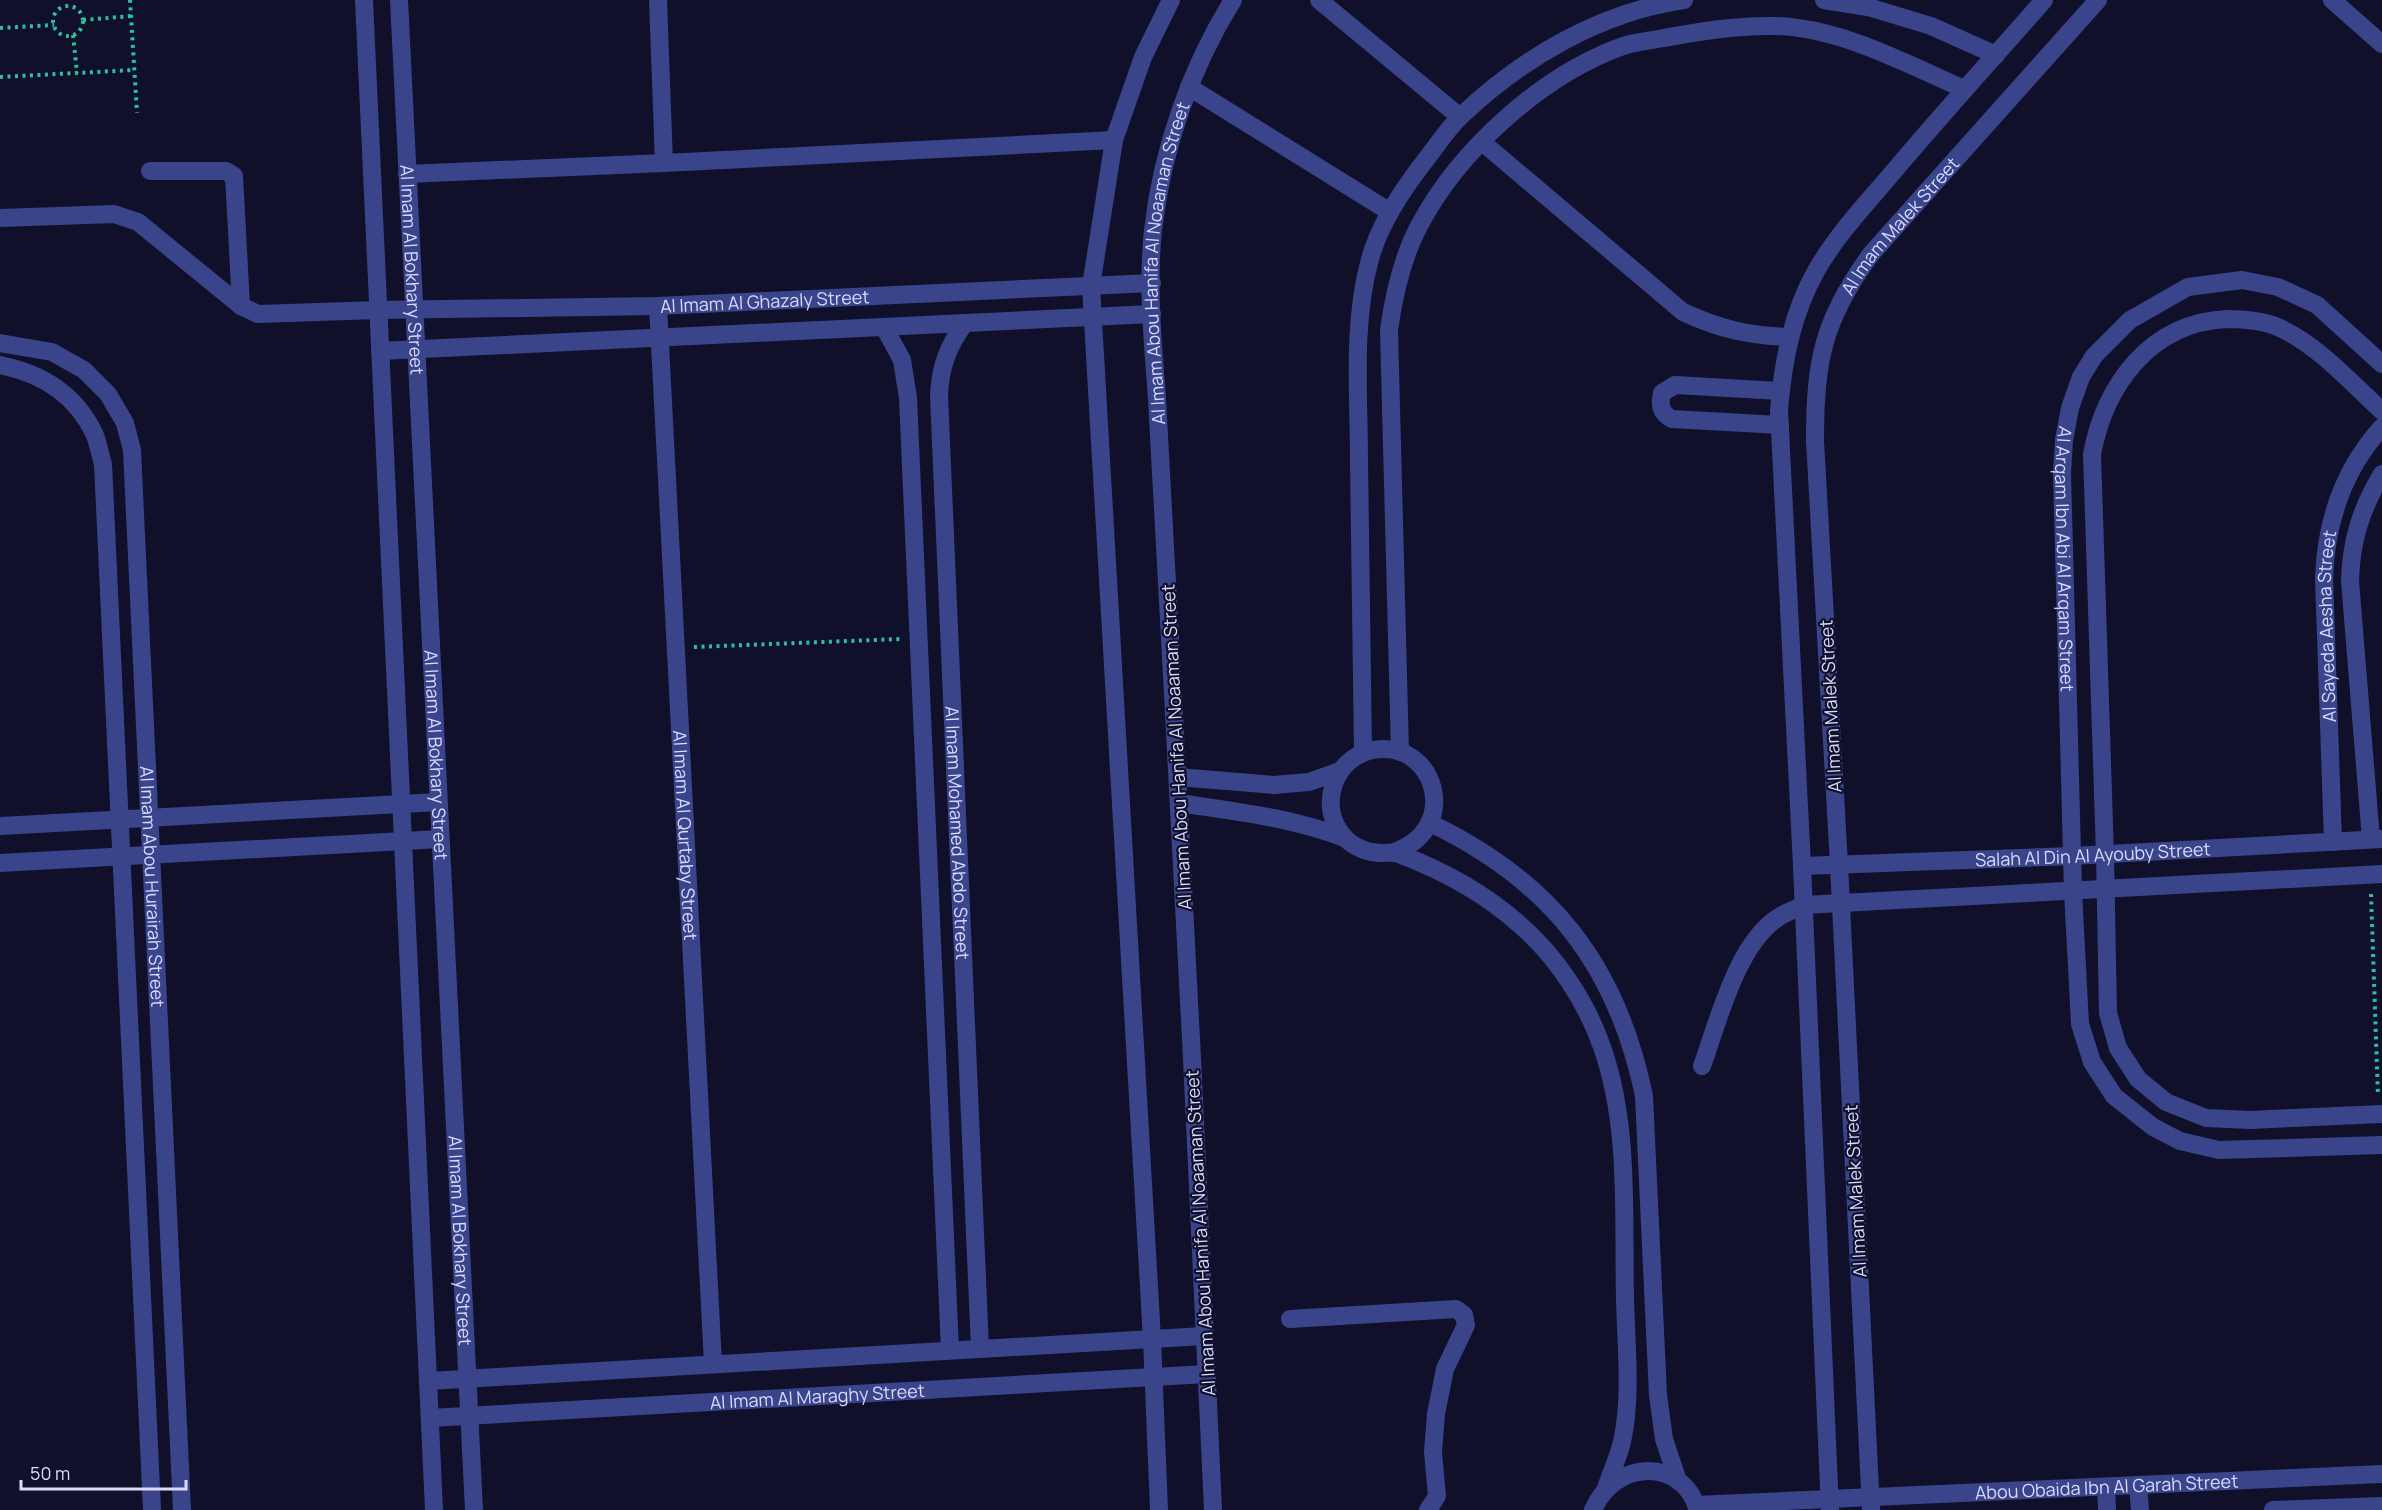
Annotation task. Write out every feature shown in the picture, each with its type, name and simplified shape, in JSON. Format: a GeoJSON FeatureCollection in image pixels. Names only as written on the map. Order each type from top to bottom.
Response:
{"type":"FeatureCollection","features":[{"type":"Feature","properties":{"kind":"street","name":"Al Imam Al Bokhary Street"},"geometry":{"type":"LineString","coordinates":[[364,0],[434,1510]]}},
{"type":"Feature","properties":{"kind":"street","name":"Al Imam Al Bokhary Street"},"geometry":{"type":"LineString","coordinates":[[399,0],[474,1510]]}},
{"type":"Feature","properties":{"kind":"street"},"geometry":{"type":"LineString","coordinates":[[658,0],[664,163]]}},
{"type":"Feature","properties":{"kind":"street"},"geometry":{"type":"LineString","coordinates":[[1159,1510],[1152,1339],[1091,286],[1114,140],[1143,57],[1171,0]]}},
{"type":"Feature","properties":{"kind":"street","name":"Al Imam Abou Hanifa Al Noaaman Street"},"geometry":{"type":"LineString","coordinates":[[1213,1510],[1178,777],[1152,314],[1152,233],[1160,183],[1189,87],[1205,50],[1233,0]]}},
{"type":"Feature","properties":{"kind":"street"},"geometry":{"type":"LineString","coordinates":[[1319,0],[1460,117]]}},
{"type":"Feature","properties":{"kind":"street"},"geometry":{"type":"LineString","coordinates":[[1363,753],[1358,330],[1370,256],[1390,213],[1410,180],[1460,117],[1504,79],[1566,39],[1616,16],[1684,0]]}},
{"type":"Feature","properties":{"kind":"street"},"geometry":{"type":"LineString","coordinates":[[1824,0],[1868,7],[1931,26],[1996,55]]}},
{"type":"Feature","properties":{"kind":"street","name":"Al Imam Malek Street"},"geometry":{"type":"LineString","coordinates":[[1830,1505],[1780,425],[1781,391],[1795,318],[1816,271],[1845,229],[1964,89],[2044,0]]}},
{"type":"Feature","properties":{"kind":"street","name":"Al Imam Malek Street"},"geometry":{"type":"LineString","coordinates":[[1871,1504],[1815,441],[1817,375],[1824,342],[1835,310],[1851,281],[1871,254],[2098,0]]}},
{"type":"Feature","properties":{"kind":"street"},"geometry":{"type":"LineString","coordinates":[[2332,0],[2382,44]]}},
{"type":"Feature","properties":{"kind":"street"},"geometry":{"type":"LineString","coordinates":[[1400,752],[1389,330],[1394,294],[1404,260],[1418,227],[1436,196],[1458,168],[1482,142],[1524,104],[1572,69],[1624,46],[1706,30],[1776,26],[1825,34],[1885,54],[1964,89]]}},
{"type":"Feature","properties":{"kind":"street"},"geometry":{"type":"LineString","coordinates":[[1189,87],[1390,213]]}},
{"type":"Feature","properties":{"kind":"street"},"geometry":{"type":"LineString","coordinates":[[407,174],[1114,140]]}},
{"type":"Feature","properties":{"kind":"street"},"geometry":{"type":"LineString","coordinates":[[1482,142],[1683,312],[1708,324],[1735,332],[1762,337],[1790,337]]}},
{"type":"Feature","properties":{"kind":"street"},"geometry":{"type":"LineString","coordinates":[[150,171],[226,171],[234,176],[241,306]]}},
{"type":"Feature","properties":{"kind":"street"},"geometry":{"type":"LineString","coordinates":[[0,218],[114,214],[127,216],[149,230],[241,306]]}},
{"type":"Feature","properties":{"kind":"street","name":"Al Arqam Ibn Abi Al Arqam Street"},"geometry":{"type":"LineString","coordinates":[[2382,364],[2317,305],[2278,287],[2242,280],[2188,287],[2130,320],[2094,356],[2081,377],[2070,408],[2064,440],[2062,472],[2073,892],[2080,1024],[2092,1062],[2114,1096],[2153,1127],[2180,1141],[2219,1150],[2382,1145]]}},
{"type":"Feature","properties":{"kind":"street","name":"Al Imam Al Ghazaly Street"},"geometry":{"type":"LineString","coordinates":[[241,306],[258,314],[414,309],[658,306],[1152,283]]}},
{"type":"Feature","properties":{"kind":"street","name":"Al Imam Al Qurtaby Street"},"geometry":{"type":"LineString","coordinates":[[658,306],[713,1364]]}},
{"type":"Feature","properties":{"kind":"street","name":"Al Imam Al Ghazaly Street"},"geometry":{"type":"LineString","coordinates":[[380,351],[1152,314]]}},
{"type":"Feature","properties":{"kind":"street","name":"Al Arqam Ibn Abi Al Arqam Street"},"geometry":{"type":"LineString","coordinates":[[2380,1114],[2250,1120],[2206,1118],[2166,1102],[2138,1078],[2118,1048],[2108,1013],[2092,454],[2097,426],[2108,399],[2124,375],[2147,349],[2176,330],[2209,320],[2244,319],[2278,327],[2308,343],[2382,411]]}},
{"type":"Feature","properties":{"kind":"street","name":"Al Imam Mohamed Abdo Street"},"geometry":{"type":"LineString","coordinates":[[965,323],[953,339],[944,357],[939,376],[939,396],[980,1349]]}},
{"type":"Feature","properties":{"kind":"street","name":"Al Imam Mohamed Abdo Street"},"geometry":{"type":"LineString","coordinates":[[884,327],[902,360],[906,379],[950,1350]]}},
{"type":"Feature","properties":{"kind":"street","name":"Al Imam Abou Hurairah Street"},"geometry":{"type":"LineString","coordinates":[[0,342],[52,352],[84,370],[108,394],[125,423],[132,450],[182,1510]]}},
{"type":"Feature","properties":{"kind":"street","name":"Al Imam Abou Hurairah Street"},"geometry":{"type":"LineString","coordinates":[[0,365],[23,370],[54,385],[77,407],[94,434],[103,464],[152,1510]]}},
{"type":"Feature","properties":{"kind":"street"},"geometry":{"type":"LineString","coordinates":[[1780,425],[1672,419],[1666,416],[1661,409],[1660,401],[1662,393],[1675,385],[1781,391]]}},
{"type":"Feature","properties":{"kind":"street","name":"Al Sayeda Aesha Street"},"geometry":{"type":"LineString","coordinates":[[2333,842],[2325,549],[2340,491],[2353,465],[2382,427]]}},
{"type":"Feature","properties":{"kind":"street","name":"Al Sayeda Aesha Street"},"geometry":{"type":"LineString","coordinates":[[2376,839],[2350,581],[2351,553],[2356,526],[2382,474]]}},
{"type":"Feature","properties":{"kind":"street"},"geometry":{"type":"LineString","coordinates":[[2063,559],[2095,557]]}},
{"type":"Feature","properties":{"kind":"street"},"geometry":{"type":"LineString","coordinates":[[1179,803],[1278,817],[1345,838],[1368,851],[1394,852],[1416,842],[1430,823],[1434,802],[1431,781],[1423,768],[1400,752],[1375,750],[1350,760],[1340,771],[1333,784],[1330,798],[1336,826],[1345,838]]}},
{"type":"Feature","properties":{"kind":"street"},"geometry":{"type":"LineString","coordinates":[[1178,777],[1274,785],[1309,782],[1340,771]]}},
{"type":"Feature","properties":{"kind":"street"},"geometry":{"type":"LineString","coordinates":[[0,826],[438,802]]}},
{"type":"Feature","properties":{"kind":"street"},"geometry":{"type":"LineString","coordinates":[[1430,823],[1463,838],[1494,857],[1549,904],[1594,961],[1626,1026],[1637,1060],[1644,1096],[1658,1395],[1664,1439],[1678,1482]]}},
{"type":"Feature","properties":{"kind":"street"},"geometry":{"type":"LineString","coordinates":[[0,862],[440,839]]}},
{"type":"Feature","properties":{"kind":"street","name":"Salah Al Din Al Ayouby Street"},"geometry":{"type":"LineString","coordinates":[[1802,866],[2105,855],[2376,839]]}},
{"type":"Feature","properties":{"kind":"street"},"geometry":{"type":"LineString","coordinates":[[1394,852],[1429,865],[1461,881],[1521,925],[1568,981],[1587,1012],[1602,1046],[1613,1081],[1622,1158],[1627,1396],[1622,1443],[1606,1488]]}},
{"type":"Feature","properties":{"kind":"street","name":"Salah Al Din Al Ayouby Street"},"geometry":{"type":"LineString","coordinates":[[1804,905],[2106,891],[2376,874]]}},
{"type":"Feature","properties":{"kind":"street"},"geometry":{"type":"LineString","coordinates":[[1702,1066],[1728,994],[1757,936],[1778,917],[1804,905]]}},
{"type":"Feature","properties":{"kind":"street"},"geometry":{"type":"LineString","coordinates":[[930,912],[961,910]]}},
{"type":"Feature","properties":{"kind":"street"},"geometry":{"type":"LineString","coordinates":[[127,965],[157,964]]}},
{"type":"Feature","properties":{"kind":"street"},"geometry":{"type":"LineString","coordinates":[[1290,1319],[1456,1309],[1464,1315],[1466,1325],[1445,1369],[1436,1414],[1433,1452],[1437,1496],[1428,1510]]}},
{"type":"Feature","properties":{"kind":"street","name":"Al Imam Al Maraghy Street"},"geometry":{"type":"LineString","coordinates":[[428,1381],[1204,1336]]}},
{"type":"Feature","properties":{"kind":"street","name":"Al Imam Al Maraghy Street"},"geometry":{"type":"LineString","coordinates":[[430,1418],[1207,1374]]}},
{"type":"Feature","properties":{"kind":"street"},"geometry":{"type":"LineString","coordinates":[[1593,1510],[1598,1498],[1616,1479],[1640,1471],[1654,1471],[1678,1482],[1689,1492],[1697,1508]]}},
{"type":"Feature","properties":{"kind":"street"},"geometry":{"type":"LineString","coordinates":[[2273,1510],[2381,1507],[2380,1474]]}},
{"type":"Feature","properties":{"kind":"street","name":"Abou Obaida Ibn Al Garah Street"},"geometry":{"type":"LineString","coordinates":[[1697,1508],[1871,1504],[2106,1486],[2380,1474]]}},
{"type":"Feature","properties":{"kind":"street"},"geometry":{"type":"LineString","coordinates":[[2138,1485],[2140,1510]]}},
{"type":"Feature","properties":{"kind":"street"},"geometry":{"type":"LineString","coordinates":[[2106,1486],[2107,1510]]}},
{"type":"Feature","properties":{"kind":"path"},"geometry":{"type":"LineString","coordinates":[[130,0],[137,113]]}},
{"type":"Feature","properties":{"kind":"path"},"geometry":{"type":"LineString","coordinates":[[74,35],[61,34],[54,25],[56,13],[66,6],[78,9],[83,20],[82,26],[74,35],[77,73]]}},
{"type":"Feature","properties":{"kind":"path"},"geometry":{"type":"LineString","coordinates":[[83,20],[131,16]]}},
{"type":"Feature","properties":{"kind":"path"},"geometry":{"type":"LineString","coordinates":[[0,28],[54,25]]}},
{"type":"Feature","properties":{"kind":"path"},"geometry":{"type":"LineString","coordinates":[[0,77],[135,70]]}},
{"type":"Feature","properties":{"kind":"path"},"geometry":{"type":"LineString","coordinates":[[676,647],[918,639]]}},
{"type":"Feature","properties":{"kind":"path"},"geometry":{"type":"LineString","coordinates":[[2376,874],[2380,1114]]}}]}
